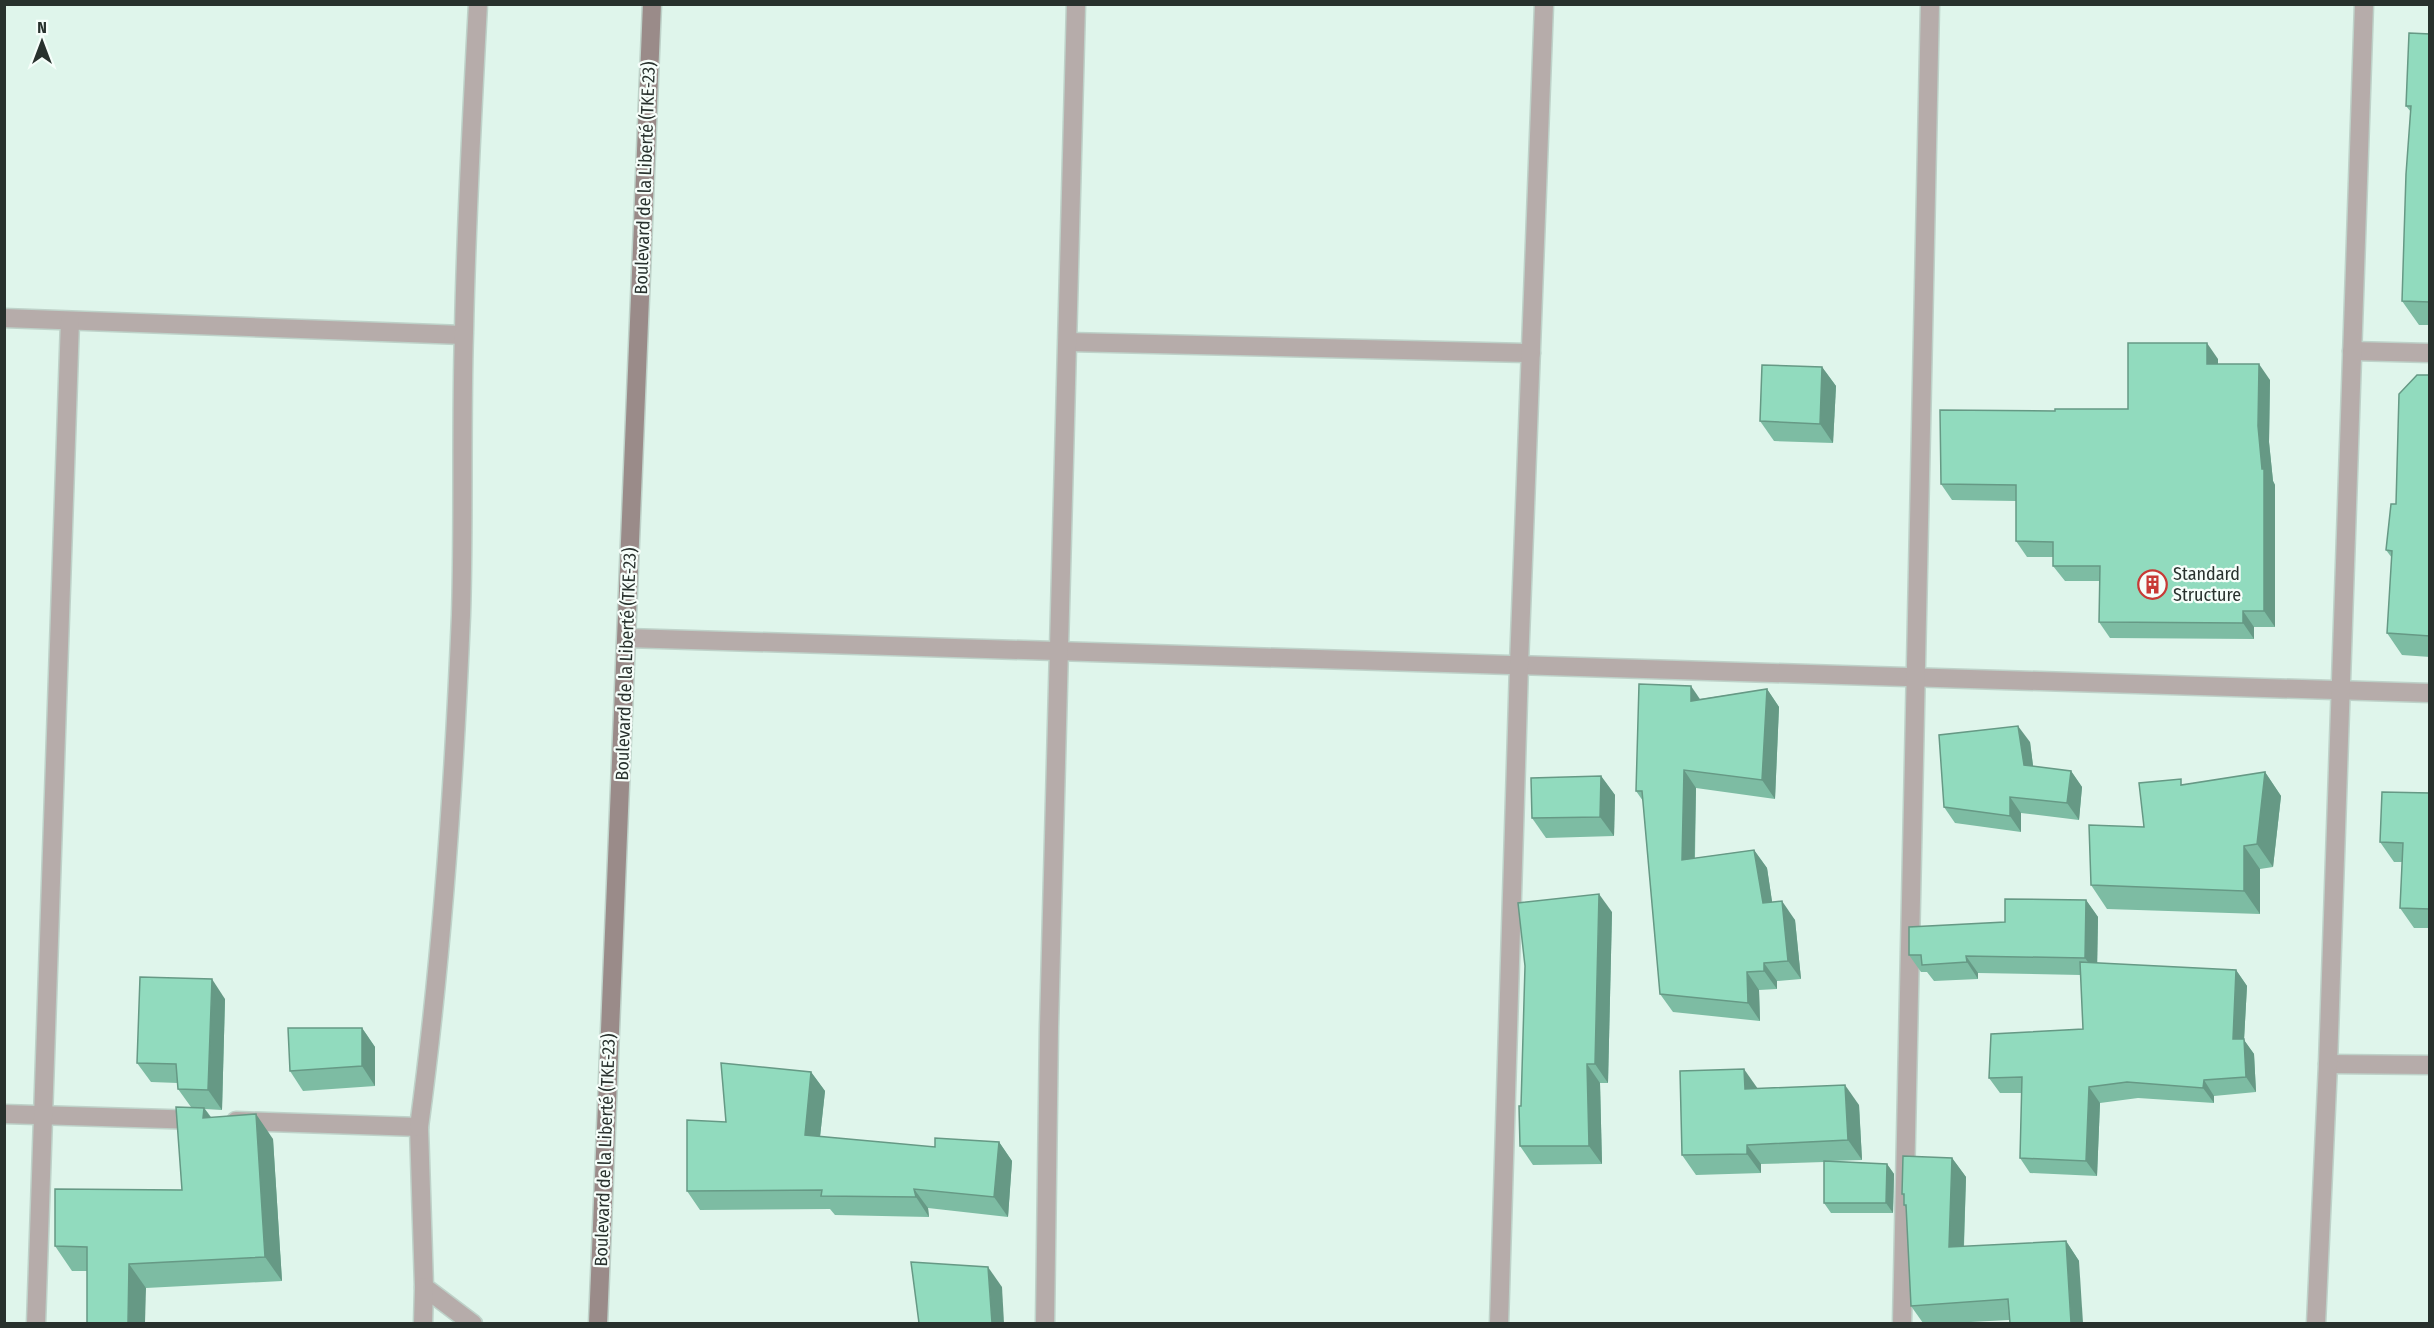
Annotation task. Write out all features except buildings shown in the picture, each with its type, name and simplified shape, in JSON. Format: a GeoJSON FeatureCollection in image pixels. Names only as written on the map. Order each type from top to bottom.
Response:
{"type":"FeatureCollection","features":[{"type":"Feature","properties":{"kind":"street"},"geometry":{"type":"LineString","coordinates":[[423,1323],[419,1127],[432,1030],[450,811],[461,616],[468,176],[478,4]]}},
{"type":"Feature","properties":{"kind":"street","name":"Boulevard de la Liberté (TKE-23)"},"geometry":{"type":"LineString","coordinates":[[598,1323],[652,4]]}},
{"type":"Feature","properties":{"kind":"street"},"geometry":{"type":"LineString","coordinates":[[1045,1323],[1049,1027],[1076,4]]}},
{"type":"Feature","properties":{"kind":"street"},"geometry":{"type":"LineString","coordinates":[[1499,1323],[1519,665],[1544,4]]}},
{"type":"Feature","properties":{"kind":"street"},"geometry":{"type":"LineString","coordinates":[[1902,1323],[1930,4]]}},
{"type":"Feature","properties":{"kind":"street"},"geometry":{"type":"LineString","coordinates":[[2316,1323],[2328,1064],[2364,4]]}},
{"type":"Feature","properties":{"kind":"street"},"geometry":{"type":"LineString","coordinates":[[4,318],[464,335]]}},
{"type":"Feature","properties":{"kind":"street"},"geometry":{"type":"LineString","coordinates":[[36,1323],[70,321]]}},
{"type":"Feature","properties":{"kind":"street"},"geometry":{"type":"LineString","coordinates":[[1068,342],[1531,353]]}},
{"type":"Feature","properties":{"kind":"street"},"geometry":{"type":"LineString","coordinates":[[2352,351],[2430,353]]}},
{"type":"Feature","properties":{"kind":"street"},"geometry":{"type":"LineString","coordinates":[[627,638],[2430,693]]}},
{"type":"Feature","properties":{"kind":"street"},"geometry":{"type":"LineString","coordinates":[[2328,1064],[2430,1065]]}},
{"type":"Feature","properties":{"kind":"street"},"geometry":{"type":"LineString","coordinates":[[4,1114],[419,1127]]}},
{"type":"Feature","properties":{"kind":"street"},"geometry":{"type":"LineString","coordinates":[[424,1287],[472,1323]]}},
{"type":"Feature","properties":{"kind":"place","name":"Standard Structure"},"geometry":{"type":"Point","coordinates":[2152,584]}}]}
